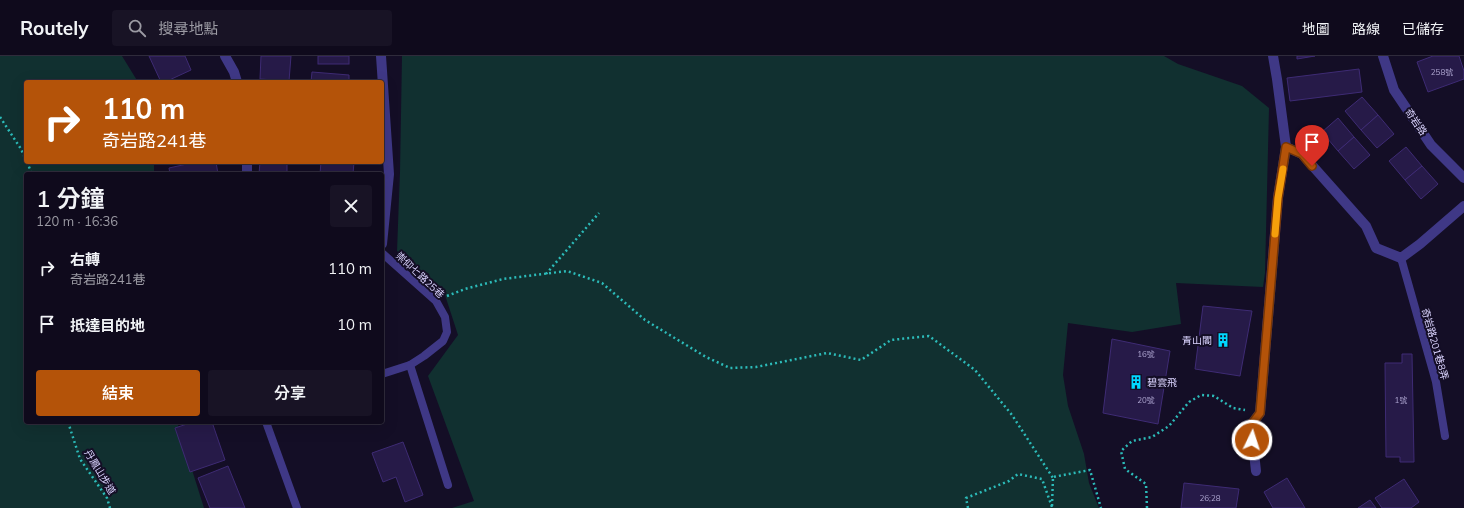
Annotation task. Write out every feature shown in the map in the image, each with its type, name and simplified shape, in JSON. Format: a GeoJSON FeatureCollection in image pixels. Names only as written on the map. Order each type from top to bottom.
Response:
{"type":"FeatureCollection","features":[{"type":"Feature","properties":{"kind":"street"},"geometry":{"type":"LineString","coordinates":[[225,56],[234,72],[236,80]]}},
{"type":"Feature","properties":{"kind":"street"},"geometry":{"type":"LineString","coordinates":[[381,56],[383,80]]}},
{"type":"Feature","properties":{"kind":"street"},"geometry":{"type":"LineString","coordinates":[[1256,471],[1251,425],[1260,413],[1278,198],[1286,147],[1273,56]]}},
{"type":"Feature","properties":{"kind":"street","name":"奇岩路"},"geometry":{"type":"LineString","coordinates":[[1383,56],[1394,90],[1431,145],[1464,178]]}},
{"type":"Feature","properties":{"kind":"street"},"geometry":{"type":"LineString","coordinates":[[384,100],[389,174],[384,224]]}},
{"type":"Feature","properties":{"kind":"street"},"geometry":{"type":"LineString","coordinates":[[1286,147],[1302,154],[1366,226],[1376,248],[1401,258],[1420,244],[1464,206]]}},
{"type":"Feature","properties":{"kind":"lane","name":"崇仰七路25巷"},"geometry":{"type":"LineString","coordinates":[[384,255],[436,301],[445,318],[447,332],[443,341],[410,365],[384,373]]}},
{"type":"Feature","properties":{"kind":"lane","name":"奇岩路201巷8弄"},"geometry":{"type":"LineString","coordinates":[[1401,258],[1436,382],[1445,436]]}},
{"type":"Feature","properties":{"kind":"lane"},"geometry":{"type":"LineString","coordinates":[[410,365],[448,485]]}},
{"type":"Feature","properties":{"kind":"lane"},"geometry":{"type":"LineString","coordinates":[[267,424],[297,508]]}},
{"type":"Feature","properties":{"kind":"path"},"geometry":{"type":"LineString","coordinates":[[0,117],[21,149],[24,156]]}},
{"type":"Feature","properties":{"kind":"path"},"geometry":{"type":"LineString","coordinates":[[546,274],[599,214]]}},
{"type":"Feature","properties":{"kind":"path"},"geometry":{"type":"LineString","coordinates":[[436,301],[465,289],[503,279],[567,271],[602,283],[646,320],[706,357],[730,368],[756,367],[827,353],[861,360],[891,340],[929,336],[975,370],[1012,415],[1053,478],[1052,508]]}},
{"type":"Feature","properties":{"kind":"path"},"geometry":{"type":"LineString","coordinates":[[1147,508],[1146,484],[1125,469],[1120,451],[1132,441],[1152,437],[1169,426],[1189,402],[1201,395],[1214,396],[1233,408],[1260,413]]}},
{"type":"Feature","properties":{"kind":"path","name":"丹鳳山步道"},"geometry":{"type":"LineString","coordinates":[[69,424],[80,459],[107,498],[110,508]]}},
{"type":"Feature","properties":{"kind":"path"},"geometry":{"type":"LineString","coordinates":[[1053,478],[1090,470],[1101,508]]}},
{"type":"Feature","properties":{"kind":"path"},"geometry":{"type":"LineString","coordinates":[[968,508],[966,498],[1009,481],[1018,474],[1042,478],[1052,508]]}},
{"type":"Feature","properties":{"kind":"green space"},"geometry":{"type":"Polygon","coordinates":[[[0,56],[122,56],[137,80],[24,80],[24,164],[154,164],[154,172],[24,172],[24,424],[178,424],[204,508],[0,508],[0,56]]]}},
{"type":"Feature","properties":{"kind":"green space"},"geometry":{"type":"Polygon","coordinates":[[[402,56],[1164,56],[1178,64],[1242,86],[1269,108],[1265,273],[1263,287],[1176,283],[1181,324],[1132,332],[1068,323],[1063,375],[1068,406],[1084,454],[1089,483],[1099,508],[452,508],[474,501],[428,376],[458,335],[445,295],[397,251],[402,56]]]}},
{"type":"Feature","properties":{"kind":"building"},"geometry":{"type":"Polygon","coordinates":[[[149,56],[185,56],[191,70],[169,80],[160,80],[149,56]]]}},
{"type":"Feature","properties":{"kind":"building"},"geometry":{"type":"Polygon","coordinates":[[[261,56],[291,56],[289,80],[260,79],[261,56]]]}},
{"type":"Feature","properties":{"kind":"building"},"geometry":{"type":"Polygon","coordinates":[[[318,56],[349,56],[349,64],[318,64],[318,56]]]}},
{"type":"Feature","properties":{"kind":"building"},"geometry":{"type":"Polygon","coordinates":[[[1297,56],[1315,56],[1297,59],[1297,56]]]}},
{"type":"Feature","properties":{"kind":"building"},"geometry":{"type":"Polygon","coordinates":[[[1433,56],[1459,56],[1464,71],[1464,79],[1428,92],[1417,62],[1433,56]]]}},
{"type":"Feature","properties":{"kind":"building"},"geometry":{"type":"Polygon","coordinates":[[[1359,69],[1362,92],[1290,101],[1287,78],[1359,69]]]}},
{"type":"Feature","properties":{"kind":"building"},"geometry":{"type":"Polygon","coordinates":[[[312,72],[349,75],[349,80],[311,80],[312,72]]]}},
{"type":"Feature","properties":{"kind":"building"},"geometry":{"type":"Polygon","coordinates":[[[1362,97],[1378,115],[1361,130],[1345,111],[1362,97]]]}},
{"type":"Feature","properties":{"kind":"building"},"geometry":{"type":"Polygon","coordinates":[[[1378,115],[1394,134],[1377,148],[1361,130],[1378,115]]]}},
{"type":"Feature","properties":{"kind":"building"},"geometry":{"type":"Polygon","coordinates":[[[1338,118],[1354,137],[1338,151],[1322,132],[1338,118]]]}},
{"type":"Feature","properties":{"kind":"building"},"geometry":{"type":"Polygon","coordinates":[[[1354,137],[1370,155],[1354,169],[1338,151],[1354,137]]]}},
{"type":"Feature","properties":{"kind":"building"},"geometry":{"type":"Polygon","coordinates":[[[1406,147],[1422,166],[1405,180],[1389,161],[1406,147]]]}},
{"type":"Feature","properties":{"kind":"building"},"geometry":{"type":"Polygon","coordinates":[[[187,164],[216,164],[218,172],[170,172],[169,168],[187,164]]]}},
{"type":"Feature","properties":{"kind":"building"},"geometry":{"type":"Polygon","coordinates":[[[260,164],[287,164],[287,172],[259,172],[260,164]]]}},
{"type":"Feature","properties":{"kind":"building"},"geometry":{"type":"Polygon","coordinates":[[[321,164],[354,164],[353,172],[320,172],[321,164]]]}},
{"type":"Feature","properties":{"kind":"building"},"geometry":{"type":"Polygon","coordinates":[[[1422,166],[1438,184],[1421,199],[1405,180],[1422,166]]]}},
{"type":"Feature","properties":{"kind":"building","name":"青山閣"},"geometry":{"type":"Polygon","coordinates":[[[1203,306],[1252,311],[1240,376],[1195,369],[1203,306]]]}},
{"type":"Feature","properties":{"kind":"building","name":"碧雲飛"},"geometry":{"type":"Polygon","coordinates":[[[1112,339],[1170,351],[1158,424],[1103,413],[1112,339]]]}},
{"type":"Feature","properties":{"kind":"building"},"geometry":{"type":"Polygon","coordinates":[[[1402,354],[1412,354],[1414,462],[1400,462],[1400,457],[1386,457],[1385,363],[1402,363],[1402,354]]]}},
{"type":"Feature","properties":{"kind":"building"},"geometry":{"type":"Polygon","coordinates":[[[187,424],[213,424],[225,460],[190,472],[175,428],[187,424]]]}},
{"type":"Feature","properties":{"kind":"building"},"geometry":{"type":"Polygon","coordinates":[[[403,442],[423,495],[405,502],[396,477],[383,482],[372,453],[403,442]]]}},
{"type":"Feature","properties":{"kind":"building"},"geometry":{"type":"Polygon","coordinates":[[[228,466],[245,508],[210,508],[198,478],[228,466]]]}},
{"type":"Feature","properties":{"kind":"building"},"geometry":{"type":"Polygon","coordinates":[[[1287,478],[1305,508],[1273,508],[1264,492],[1287,478]]]}},
{"type":"Feature","properties":{"kind":"building"},"geometry":{"type":"Polygon","coordinates":[[[1404,479],[1419,502],[1411,508],[1382,508],[1375,498],[1404,479]]]}},
{"type":"Feature","properties":{"kind":"building"},"geometry":{"type":"Polygon","coordinates":[[[1184,483],[1239,489],[1236,508],[1181,508],[1184,483]]]}},
{"type":"Feature","properties":{"kind":"building"},"geometry":{"type":"Polygon","coordinates":[[[1370,500],[1376,508],[1358,508],[1370,500]]]}},
{"type":"Feature","properties":{"kind":"slow traffic"},"geometry":{"type":"LineString","coordinates":[[1275,234],[1278,198],[1283,169]]}},
{"type":"Feature","properties":{"kind":"place","name":"青山閣"},"geometry":{"type":"Point","coordinates":[1223,340]}},
{"type":"Feature","properties":{"kind":"place","name":"碧雲飛"},"geometry":{"type":"Point","coordinates":[1136,382]}},
{"type":"Feature","properties":{"kind":"route"},"geometry":{"type":"LineString","coordinates":[[1252,440],[1251,425],[1260,413],[1278,198],[1286,147],[1302,154],[1312,166]]}}]}
